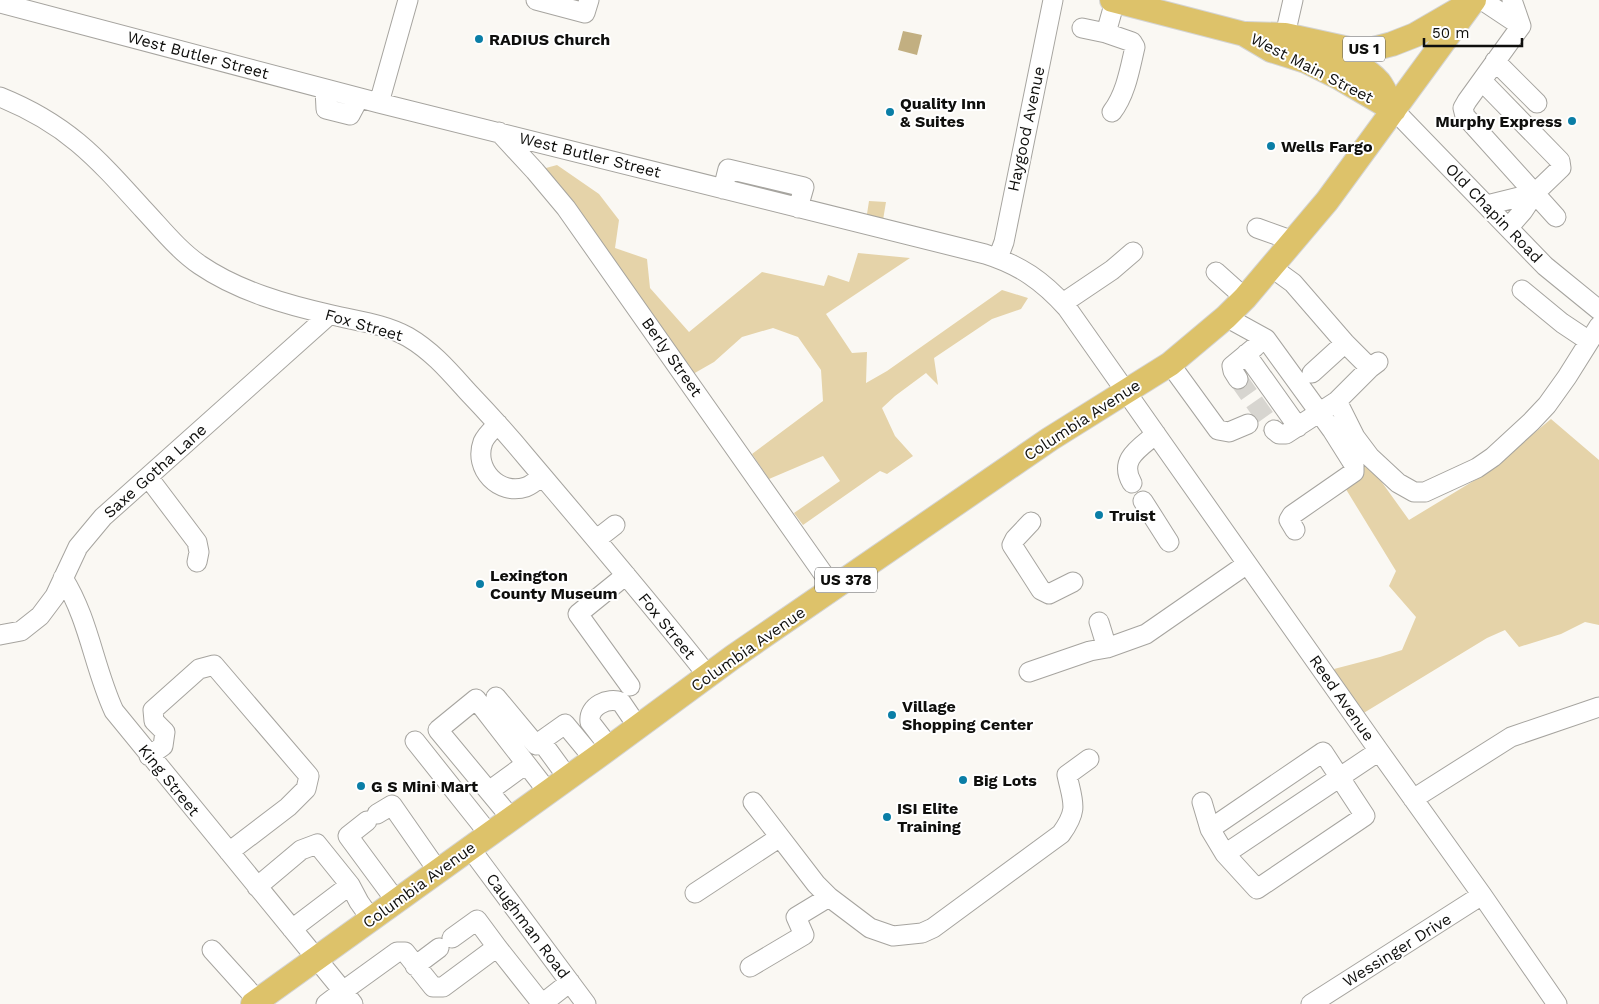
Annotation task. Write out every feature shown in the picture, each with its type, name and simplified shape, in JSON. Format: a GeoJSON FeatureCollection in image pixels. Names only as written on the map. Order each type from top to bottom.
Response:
{"type":"FeatureCollection","features":[{"type":"Feature","properties":{"kind":"main road","name":"West Main Street"},"geometry":{"type":"LineString","coordinates":[[1113,0],[1244,34],[1271,50],[1306,61],[1338,77],[1394,110]]}},
{"type":"Feature","properties":{"kind":"main road","name":"US 1"},"geometry":{"type":"LineString","coordinates":[[1244,34],[1295,38],[1349,49],[1369,50],[1415,35],[1476,0]]}},
{"type":"Feature","properties":{"kind":"main road"},"geometry":{"type":"LineString","coordinates":[[1394,110],[1476,0]]}},
{"type":"Feature","properties":{"kind":"main road","name":"West Main Street"},"geometry":{"type":"LineString","coordinates":[[1295,38],[1363,69],[1373,76],[1380,83],[1394,110]]}},
{"type":"Feature","properties":{"kind":"main road","name":"Columbia Avenue"},"geometry":{"type":"LineString","coordinates":[[259,1002],[316,958],[708,676],[1050,438],[1170,364],[1226,317],[1244,298],[1327,201],[1394,110]]}},
{"type":"Feature","properties":{"kind":"street"},"geometry":{"type":"LineString","coordinates":[[379,103],[408,0]]}},
{"type":"Feature","properties":{"kind":"street"},"geometry":{"type":"LineString","coordinates":[[536,0],[585,12],[589,0]]}},
{"type":"Feature","properties":{"kind":"street","name":"Haygood Avenue"},"geometry":{"type":"LineString","coordinates":[[998,258],[1004,242],[1053,0]]}},
{"type":"Feature","properties":{"kind":"street"},"geometry":{"type":"LineString","coordinates":[[1106,34],[1113,0]]}},
{"type":"Feature","properties":{"kind":"street"},"geometry":{"type":"LineString","coordinates":[[1292,0],[1295,38]]}},
{"type":"Feature","properties":{"kind":"street"},"geometry":{"type":"LineString","coordinates":[[1476,0],[1521,26]]}},
{"type":"Feature","properties":{"kind":"street"},"geometry":{"type":"LineString","coordinates":[[1512,0],[1521,26]]}},
{"type":"Feature","properties":{"kind":"street","name":"West Butler Street"},"geometry":{"type":"LineString","coordinates":[[0,3],[359,98],[998,258],[1021,268],[1041,282],[1063,303],[1126,392]]}},
{"type":"Feature","properties":{"kind":"street"},"geometry":{"type":"LineString","coordinates":[[1521,26],[1463,108],[1466,116],[1556,217]]}},
{"type":"Feature","properties":{"kind":"street"},"geometry":{"type":"LineString","coordinates":[[1082,28],[1132,42],[1136,46],[1123,92],[1118,105],[1112,112]]}},
{"type":"Feature","properties":{"kind":"street"},"geometry":{"type":"LineString","coordinates":[[1495,61],[1537,103]]}},
{"type":"Feature","properties":{"kind":"street"},"geometry":{"type":"LineString","coordinates":[[1482,81],[1560,160],[1561,168],[1535,193],[1509,227]]}},
{"type":"Feature","properties":{"kind":"street","name":"Fox Street"},"geometry":{"type":"LineString","coordinates":[[0,98],[43,117],[83,145],[101,161],[166,233],[192,259],[202,266],[245,289],[329,314],[376,325],[408,337],[436,357],[498,424],[597,539],[708,676]]}},
{"type":"Feature","properties":{"kind":"street","name":"Old Chapin Road"},"geometry":{"type":"LineString","coordinates":[[1394,110],[1488,204],[1546,266],[1599,310]]}},
{"type":"Feature","properties":{"kind":"street","name":"Berly Street"},"geometry":{"type":"LineString","coordinates":[[498,132],[535,171],[571,216],[834,589]]}},
{"type":"Feature","properties":{"kind":"street"},"geometry":{"type":"LineString","coordinates":[[1488,204],[1535,193]]}},
{"type":"Feature","properties":{"kind":"street"},"geometry":{"type":"LineString","coordinates":[[1257,228],[1293,241]]}},
{"type":"Feature","properties":{"kind":"street"},"geometry":{"type":"LineString","coordinates":[[1063,303],[1112,270],[1133,252]]}},
{"type":"Feature","properties":{"kind":"street"},"geometry":{"type":"LineString","coordinates":[[1270,267],[1293,283],[1344,343],[1374,365],[1337,401],[1321,413],[1286,434],[1279,434],[1274,430]]}},
{"type":"Feature","properties":{"kind":"street"},"geometry":{"type":"LineString","coordinates":[[1216,272],[1244,298]]}},
{"type":"Feature","properties":{"kind":"street"},"geometry":{"type":"LineString","coordinates":[[1337,401],[1356,437],[1370,457],[1398,483],[1414,492],[1426,492],[1485,462],[1531,422],[1547,405],[1594,333],[1562,323],[1522,290]]}},
{"type":"Feature","properties":{"kind":"street","name":"Saxe Gotha Lane"},"geometry":{"type":"LineString","coordinates":[[0,635],[21,631],[40,616],[55,596],[78,547],[103,517],[329,314]]}},
{"type":"Feature","properties":{"kind":"street"},"geometry":{"type":"LineString","coordinates":[[1226,317],[1266,339],[1321,413],[1354,465],[1354,472],[1292,515],[1289,520],[1295,530]]}},
{"type":"Feature","properties":{"kind":"street"},"geometry":{"type":"LineString","coordinates":[[1238,379],[1232,366],[1266,339]]}},
{"type":"Feature","properties":{"kind":"street"},"geometry":{"type":"LineString","coordinates":[[1312,373],[1344,343]]}},
{"type":"Feature","properties":{"kind":"street"},"geometry":{"type":"LineString","coordinates":[[1246,354],[1298,427]]}},
{"type":"Feature","properties":{"kind":"street"},"geometry":{"type":"LineString","coordinates":[[1170,364],[1218,430],[1229,432],[1248,424]]}},
{"type":"Feature","properties":{"kind":"street","name":"Reed Avenue"},"geometry":{"type":"LineString","coordinates":[[1126,392],[1557,1004]]}},
{"type":"Feature","properties":{"kind":"street"},"geometry":{"type":"LineString","coordinates":[[498,424],[488,434],[483,442],[481,451],[483,467],[488,477],[499,484],[512,488],[521,488],[529,486],[542,476]]}},
{"type":"Feature","properties":{"kind":"street"},"geometry":{"type":"LineString","coordinates":[[1132,483],[1127,475],[1128,460],[1156,434]]}},
{"type":"Feature","properties":{"kind":"street"},"geometry":{"type":"LineString","coordinates":[[148,477],[197,542],[199,552],[197,562]]}},
{"type":"Feature","properties":{"kind":"street"},"geometry":{"type":"LineString","coordinates":[[1143,501],[1169,542]]}},
{"type":"Feature","properties":{"kind":"street"},"geometry":{"type":"LineString","coordinates":[[1031,522],[1015,539],[1012,545],[1041,590],[1049,594],[1073,582]]}},
{"type":"Feature","properties":{"kind":"street"},"geometry":{"type":"LineString","coordinates":[[597,539],[615,525]]}},
{"type":"Feature","properties":{"kind":"street"},"geometry":{"type":"LineString","coordinates":[[1029,672],[1090,650],[1107,648],[1146,634],[1247,564]]}},
{"type":"Feature","properties":{"kind":"street"},"geometry":{"type":"LineString","coordinates":[[626,575],[578,614],[630,686]]}},
{"type":"Feature","properties":{"kind":"street","name":"King Street"},"geometry":{"type":"LineString","coordinates":[[63,578],[78,606],[105,691],[114,711],[348,997]]}},
{"type":"Feature","properties":{"kind":"street"},"geometry":{"type":"LineString","coordinates":[[1099,622],[1107,648]]}},
{"type":"Feature","properties":{"kind":"street"},"geometry":{"type":"LineString","coordinates":[[149,756],[163,746],[165,732],[154,721],[152,710],[199,669],[214,665],[309,776],[306,789],[288,807],[229,852]]}},
{"type":"Feature","properties":{"kind":"street"},"geometry":{"type":"LineString","coordinates":[[496,697],[536,746],[565,724],[602,754]]}},
{"type":"Feature","properties":{"kind":"street"},"geometry":{"type":"LineString","coordinates":[[511,818],[438,730],[476,698],[548,792]]}},
{"type":"Feature","properties":{"kind":"street"},"geometry":{"type":"LineString","coordinates":[[602,754],[589,717],[601,703],[609,700],[621,702],[638,726]]}},
{"type":"Feature","properties":{"kind":"street"},"geometry":{"type":"LineString","coordinates":[[1413,799],[1511,737],[1599,707]]}},
{"type":"Feature","properties":{"kind":"street"},"geometry":{"type":"LineString","coordinates":[[415,741],[489,834]]}},
{"type":"Feature","properties":{"kind":"street"},"geometry":{"type":"LineString","coordinates":[[541,741],[568,778]]}},
{"type":"Feature","properties":{"kind":"street"},"geometry":{"type":"LineString","coordinates":[[1225,854],[1379,751]]}},
{"type":"Feature","properties":{"kind":"street"},"geometry":{"type":"LineString","coordinates":[[1202,802],[1210,829],[1225,854],[1257,890],[1365,816],[1323,752],[1210,829]]}},
{"type":"Feature","properties":{"kind":"street"},"geometry":{"type":"LineString","coordinates":[[753,802],[816,884],[829,898],[870,928],[893,936],[908,936],[933,928],[1061,834],[1074,812],[1067,775],[1089,758]]}},
{"type":"Feature","properties":{"kind":"street"},"geometry":{"type":"LineString","coordinates":[[489,791],[526,764]]}},
{"type":"Feature","properties":{"kind":"street"},"geometry":{"type":"LineString","coordinates":[[396,901],[348,836],[372,818],[392,805],[438,871]]}},
{"type":"Feature","properties":{"kind":"street"},"geometry":{"type":"LineString","coordinates":[[695,893],[780,837]]}},
{"type":"Feature","properties":{"kind":"street"},"geometry":{"type":"LineString","coordinates":[[257,887],[301,850],[317,844],[350,886],[371,919]]}},
{"type":"Feature","properties":{"kind":"street","name":"Caughman Road"},"geometry":{"type":"LineString","coordinates":[[470,848],[586,1004]]}},
{"type":"Feature","properties":{"kind":"street"},"geometry":{"type":"LineString","coordinates":[[292,929],[350,886]]}},
{"type":"Feature","properties":{"kind":"street","name":"Wessinger Drive"},"geometry":{"type":"LineString","coordinates":[[1310,1004],[1482,895]]}},
{"type":"Feature","properties":{"kind":"street"},"geometry":{"type":"LineString","coordinates":[[750,967],[804,935],[796,917],[829,898]]}},
{"type":"Feature","properties":{"kind":"street"},"geometry":{"type":"LineString","coordinates":[[416,966],[477,920],[542,1004],[570,982]]}},
{"type":"Feature","properties":{"kind":"street"},"geometry":{"type":"LineString","coordinates":[[326,1004],[348,997],[397,952],[405,952],[433,987],[443,988],[497,947]]}},
{"type":"Feature","properties":{"kind":"street"},"geometry":{"type":"LineString","coordinates":[[212,950],[259,1002]]}},
{"type":"Feature","properties":{"kind":"shaded area"},"geometry":{"type":"Polygon","coordinates":[[[903,31],[922,35],[917,55],[898,50],[903,31]]]}},
{"type":"Feature","properties":{"kind":"shaded area"},"geometry":{"type":"Polygon","coordinates":[[[557,165],[599,194],[619,220],[615,248],[647,259],[650,288],[689,332],[762,272],[824,286],[828,275],[849,282],[858,253],[910,258],[826,314],[852,353],[867,352],[866,383],[887,371],[1002,290],[1028,298],[1021,309],[992,319],[934,358],[938,385],[926,373],[882,408],[895,436],[913,456],[887,474],[880,471],[803,525],[794,513],[840,481],[823,456],[769,479],[752,454],[823,401],[821,370],[798,337],[773,328],[742,337],[714,362],[686,378],[535,171],[557,165]]]}},
{"type":"Feature","properties":{"kind":"shaded area"},"geometry":{"type":"Polygon","coordinates":[[[869,201],[886,202],[883,220],[867,214],[869,201]]]}},
{"type":"Feature","properties":{"kind":"shaded area"},"geometry":{"type":"Polygon","coordinates":[[[1551,419],[1599,460],[1599,625],[1585,622],[1561,634],[1519,647],[1505,630],[1487,638],[1362,714],[1339,680],[1334,669],[1402,650],[1416,617],[1389,586],[1396,571],[1344,486],[1358,468],[1368,463],[1409,520],[1485,474],[1551,419]]]}},
{"type":"Feature","properties":{"kind":"tunnel"},"geometry":{"type":"LineString","coordinates":[[1238,379],[1274,430]]}},
{"type":"Feature","properties":{"kind":"place","name":"RADIUS Church"},"geometry":{"type":"Point","coordinates":[479,39]}},
{"type":"Feature","properties":{"kind":"place","name":"Quality Inn & Suites"},"geometry":{"type":"Point","coordinates":[890,112]}},
{"type":"Feature","properties":{"kind":"place","name":"Murphy Express"},"geometry":{"type":"Point","coordinates":[1572,121]}},
{"type":"Feature","properties":{"kind":"place","name":"Wells Fargo"},"geometry":{"type":"Point","coordinates":[1271,146]}},
{"type":"Feature","properties":{"kind":"place","name":"Truist"},"geometry":{"type":"Point","coordinates":[1099,515]}},
{"type":"Feature","properties":{"kind":"place","name":"Lexington County Museum"},"geometry":{"type":"Point","coordinates":[480,584]}},
{"type":"Feature","properties":{"kind":"place","name":"Village Shopping Center"},"geometry":{"type":"Point","coordinates":[892,715]}},
{"type":"Feature","properties":{"kind":"place","name":"Big Lots"},"geometry":{"type":"Point","coordinates":[963,780]}},
{"type":"Feature","properties":{"kind":"place","name":"G S Mini Mart"},"geometry":{"type":"Point","coordinates":[361,786]}},
{"type":"Feature","properties":{"kind":"place","name":"ISI Elite Training"},"geometry":{"type":"Point","coordinates":[887,817]}}]}
